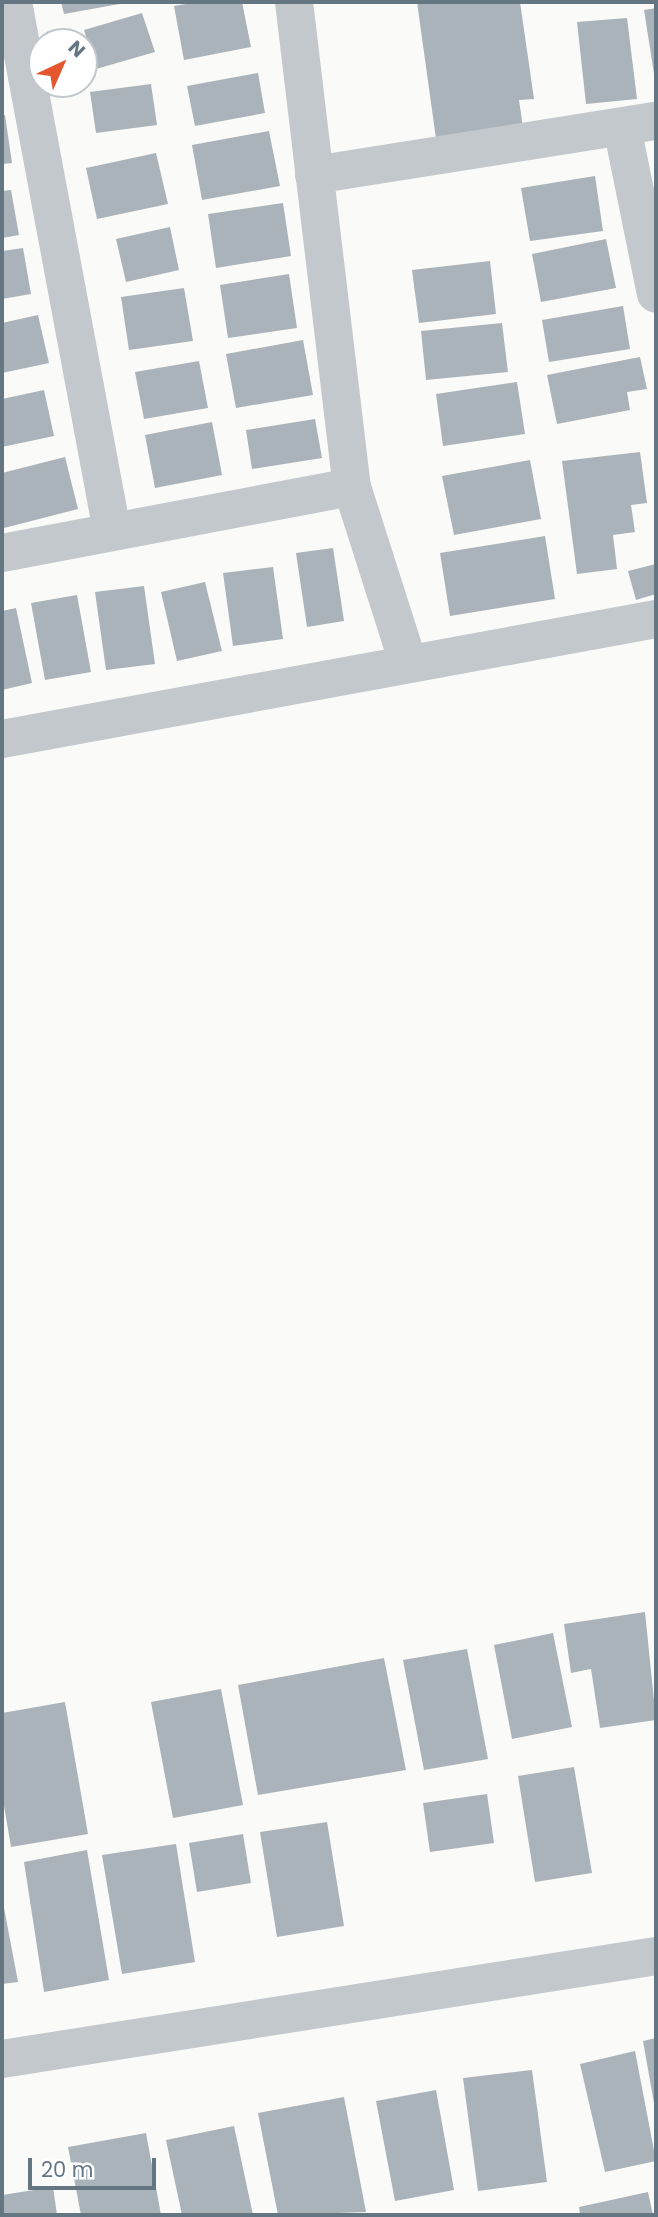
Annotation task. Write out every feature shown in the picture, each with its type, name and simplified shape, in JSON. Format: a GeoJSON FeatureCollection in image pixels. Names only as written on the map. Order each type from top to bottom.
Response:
{"type":"FeatureCollection","features":[{"type":"Feature","properties":{"kind":"street"},"geometry":{"type":"LineString","coordinates":[[13,2],[112,531]]}},
{"type":"Feature","properties":{"kind":"street"},"geometry":{"type":"LineString","coordinates":[[294,2],[352,487],[408,663]]}},
{"type":"Feature","properties":{"kind":"street"},"geometry":{"type":"LineString","coordinates":[[314,175],[639,124],[656,294]]}},
{"type":"Feature","properties":{"kind":"street"},"geometry":{"type":"LineString","coordinates":[[2,552],[352,487]]}},
{"type":"Feature","properties":{"kind":"street"},"geometry":{"type":"LineString","coordinates":[[2,739],[656,619]]}},
{"type":"Feature","properties":{"kind":"street"},"geometry":{"type":"LineString","coordinates":[[2,2059],[656,1956]]}},
{"type":"Feature","properties":{"kind":"building"},"geometry":{"type":"Polygon","coordinates":[[[61,2],[125,2],[125,3],[64,14],[61,2]]]}},
{"type":"Feature","properties":{"kind":"building"},"geometry":{"type":"Polygon","coordinates":[[[198,2],[242,2],[251,47],[184,60],[174,6],[198,2]]]}},
{"type":"Feature","properties":{"kind":"building"},"geometry":{"type":"Polygon","coordinates":[[[417,2],[520,2],[534,99],[519,100],[524,134],[437,146],[417,2]]]}},
{"type":"Feature","properties":{"kind":"building"},"geometry":{"type":"Polygon","coordinates":[[[656,8],[656,80],[655,80],[644,10],[656,8]]]}},
{"type":"Feature","properties":{"kind":"building"},"geometry":{"type":"Polygon","coordinates":[[[142,13],[155,52],[98,68],[98,28],[91,28],[142,13]]]}},
{"type":"Feature","properties":{"kind":"building"},"geometry":{"type":"Polygon","coordinates":[[[627,18],[637,99],[586,104],[577,22],[627,18]]]}},
{"type":"Feature","properties":{"kind":"building"},"geometry":{"type":"Polygon","coordinates":[[[258,73],[265,113],[195,126],[187,86],[258,73]]]}},
{"type":"Feature","properties":{"kind":"building"},"geometry":{"type":"Polygon","coordinates":[[[151,84],[157,125],[96,133],[91,98],[98,98],[98,91],[151,84]]]}},
{"type":"Feature","properties":{"kind":"building"},"geometry":{"type":"Polygon","coordinates":[[[5,115],[12,163],[2,164],[2,116],[5,115]]]}},
{"type":"Feature","properties":{"kind":"building"},"geometry":{"type":"Polygon","coordinates":[[[269,131],[280,186],[202,200],[192,145],[269,131]]]}},
{"type":"Feature","properties":{"kind":"building"},"geometry":{"type":"Polygon","coordinates":[[[156,153],[168,204],[97,219],[86,168],[156,153]]]}},
{"type":"Feature","properties":{"kind":"building"},"geometry":{"type":"Polygon","coordinates":[[[595,176],[603,231],[530,241],[521,188],[595,176]]]}},
{"type":"Feature","properties":{"kind":"building"},"geometry":{"type":"Polygon","coordinates":[[[11,190],[19,235],[2,238],[2,191],[11,190]]]}},
{"type":"Feature","properties":{"kind":"building"},"geometry":{"type":"Polygon","coordinates":[[[283,203],[291,256],[216,268],[208,214],[283,203]]]}},
{"type":"Feature","properties":{"kind":"building"},"geometry":{"type":"Polygon","coordinates":[[[170,227],[179,270],[126,282],[116,239],[170,227]]]}},
{"type":"Feature","properties":{"kind":"building"},"geometry":{"type":"Polygon","coordinates":[[[606,239],[616,288],[541,302],[532,254],[606,239]]]}},
{"type":"Feature","properties":{"kind":"building"},"geometry":{"type":"Polygon","coordinates":[[[23,248],[31,294],[2,299],[2,251],[23,248]]]}},
{"type":"Feature","properties":{"kind":"building"},"geometry":{"type":"Polygon","coordinates":[[[490,261],[496,314],[419,323],[412,270],[490,261]]]}},
{"type":"Feature","properties":{"kind":"building"},"geometry":{"type":"Polygon","coordinates":[[[289,274],[297,328],[228,338],[220,285],[289,274]]]}},
{"type":"Feature","properties":{"kind":"building"},"geometry":{"type":"Polygon","coordinates":[[[184,288],[193,341],[129,350],[121,297],[184,288]]]}},
{"type":"Feature","properties":{"kind":"building"},"geometry":{"type":"Polygon","coordinates":[[[623,306],[630,349],[549,362],[542,320],[623,306]]]}},
{"type":"Feature","properties":{"kind":"building"},"geometry":{"type":"Polygon","coordinates":[[[38,315],[49,363],[2,373],[2,323],[38,315]]]}},
{"type":"Feature","properties":{"kind":"building"},"geometry":{"type":"Polygon","coordinates":[[[502,323],[508,372],[426,380],[421,331],[502,323]]]}},
{"type":"Feature","properties":{"kind":"building"},"geometry":{"type":"Polygon","coordinates":[[[303,340],[313,395],[236,408],[226,354],[303,340]]]}},
{"type":"Feature","properties":{"kind":"building"},"geometry":{"type":"Polygon","coordinates":[[[640,357],[647,389],[627,392],[630,410],[557,424],[547,375],[640,357]]]}},
{"type":"Feature","properties":{"kind":"building"},"geometry":{"type":"Polygon","coordinates":[[[199,361],[208,408],[144,419],[135,372],[199,361]]]}},
{"type":"Feature","properties":{"kind":"building"},"geometry":{"type":"Polygon","coordinates":[[[517,382],[525,434],[443,446],[436,394],[517,382]]]}},
{"type":"Feature","properties":{"kind":"building"},"geometry":{"type":"Polygon","coordinates":[[[44,390],[54,436],[2,447],[2,399],[44,390]]]}},
{"type":"Feature","properties":{"kind":"building"},"geometry":{"type":"Polygon","coordinates":[[[315,419],[322,458],[252,469],[246,430],[315,419]]]}},
{"type":"Feature","properties":{"kind":"building"},"geometry":{"type":"Polygon","coordinates":[[[212,422],[222,475],[155,488],[145,435],[212,422]]]}},
{"type":"Feature","properties":{"kind":"building"},"geometry":{"type":"Polygon","coordinates":[[[640,452],[647,503],[631,505],[635,532],[613,535],[617,569],[577,574],[562,461],[640,452]]]}},
{"type":"Feature","properties":{"kind":"building"},"geometry":{"type":"Polygon","coordinates":[[[65,457],[78,509],[4,528],[2,473],[65,457]]]}},
{"type":"Feature","properties":{"kind":"building"},"geometry":{"type":"Polygon","coordinates":[[[530,460],[541,519],[454,535],[442,476],[530,460]]]}},
{"type":"Feature","properties":{"kind":"building"},"geometry":{"type":"Polygon","coordinates":[[[545,536],[555,599],[450,616],[440,553],[545,536]]]}},
{"type":"Feature","properties":{"kind":"building"},"geometry":{"type":"Polygon","coordinates":[[[333,548],[344,621],[307,627],[296,553],[333,548]]]}},
{"type":"Feature","properties":{"kind":"building"},"geometry":{"type":"Polygon","coordinates":[[[656,564],[656,594],[636,600],[628,571],[656,564]]]}},
{"type":"Feature","properties":{"kind":"building"},"geometry":{"type":"Polygon","coordinates":[[[273,567],[283,639],[233,646],[223,573],[273,567]]]}},
{"type":"Feature","properties":{"kind":"building"},"geometry":{"type":"Polygon","coordinates":[[[205,582],[222,651],[177,661],[161,592],[205,582]]]}},
{"type":"Feature","properties":{"kind":"building"},"geometry":{"type":"Polygon","coordinates":[[[144,586],[155,664],[106,670],[95,592],[144,586]]]}},
{"type":"Feature","properties":{"kind":"building"},"geometry":{"type":"Polygon","coordinates":[[[77,595],[91,672],[45,680],[31,603],[77,595]]]}},
{"type":"Feature","properties":{"kind":"building"},"geometry":{"type":"Polygon","coordinates":[[[16,608],[32,683],[2,690],[2,611],[16,608]]]}},
{"type":"Feature","properties":{"kind":"building"},"geometry":{"type":"Polygon","coordinates":[[[645,1612],[656,1720],[600,1728],[591,1669],[571,1673],[564,1624],[645,1612]]]}},
{"type":"Feature","properties":{"kind":"building"},"geometry":{"type":"Polygon","coordinates":[[[553,1633],[572,1727],[512,1739],[494,1645],[553,1633]]]}},
{"type":"Feature","properties":{"kind":"building"},"geometry":{"type":"Polygon","coordinates":[[[467,1649],[488,1759],[424,1770],[403,1660],[467,1649]]]}},
{"type":"Feature","properties":{"kind":"building"},"geometry":{"type":"Polygon","coordinates":[[[384,1658],[406,1770],[258,1795],[238,1685],[384,1658]]]}},
{"type":"Feature","properties":{"kind":"building"},"geometry":{"type":"Polygon","coordinates":[[[221,1689],[243,1805],[173,1818],[151,1702],[221,1689]]]}},
{"type":"Feature","properties":{"kind":"building"},"geometry":{"type":"Polygon","coordinates":[[[65,1702],[88,1834],[11,1847],[2,1794],[2,1713],[65,1702]]]}},
{"type":"Feature","properties":{"kind":"building"},"geometry":{"type":"Polygon","coordinates":[[[574,1767],[592,1873],[535,1882],[518,1776],[574,1767]]]}},
{"type":"Feature","properties":{"kind":"building"},"geometry":{"type":"Polygon","coordinates":[[[487,1794],[494,1843],[430,1852],[423,1803],[487,1794]]]}},
{"type":"Feature","properties":{"kind":"building"},"geometry":{"type":"Polygon","coordinates":[[[327,1822],[344,1926],[277,1937],[260,1832],[327,1822]]]}},
{"type":"Feature","properties":{"kind":"building"},"geometry":{"type":"Polygon","coordinates":[[[243,1834],[251,1883],[197,1892],[189,1843],[243,1834]]]}},
{"type":"Feature","properties":{"kind":"building"},"geometry":{"type":"Polygon","coordinates":[[[176,1844],[195,1962],[122,1974],[102,1855],[176,1844]]]}},
{"type":"Feature","properties":{"kind":"building"},"geometry":{"type":"Polygon","coordinates":[[[87,1850],[109,1980],[44,1992],[24,1862],[87,1850]]]}},
{"type":"Feature","properties":{"kind":"building"},"geometry":{"type":"Polygon","coordinates":[[[2,1897],[18,1982],[2,1984],[2,1897]]]}},
{"type":"Feature","properties":{"kind":"building"},"geometry":{"type":"Polygon","coordinates":[[[656,2038],[656,2109],[655,2109],[643,2041],[656,2038]]]}},
{"type":"Feature","properties":{"kind":"building"},"geometry":{"type":"Polygon","coordinates":[[[635,2051],[656,2161],[605,2172],[580,2064],[635,2051]]]}},
{"type":"Feature","properties":{"kind":"building"},"geometry":{"type":"Polygon","coordinates":[[[532,2070],[547,2182],[478,2191],[463,2078],[532,2070]]]}},
{"type":"Feature","properties":{"kind":"building"},"geometry":{"type":"Polygon","coordinates":[[[436,2090],[454,2190],[395,2201],[376,2101],[436,2090]]]}},
{"type":"Feature","properties":{"kind":"building"},"geometry":{"type":"Polygon","coordinates":[[[344,2097],[366,2212],[278,2215],[258,2113],[344,2097]]]}},
{"type":"Feature","properties":{"kind":"building"},"geometry":{"type":"Polygon","coordinates":[[[234,2126],[253,2215],[182,2215],[166,2140],[234,2126]]]}},
{"type":"Feature","properties":{"kind":"building"},"geometry":{"type":"Polygon","coordinates":[[[146,2133],[161,2215],[81,2215],[68,2147],[146,2133]]]}},
{"type":"Feature","properties":{"kind":"building"},"geometry":{"type":"Polygon","coordinates":[[[53,2187],[57,2215],[2,2215],[2,2195],[53,2187]]]}},
{"type":"Feature","properties":{"kind":"building"},"geometry":{"type":"Polygon","coordinates":[[[648,2192],[653,2215],[580,2215],[579,2207],[648,2192]]]}}]}
